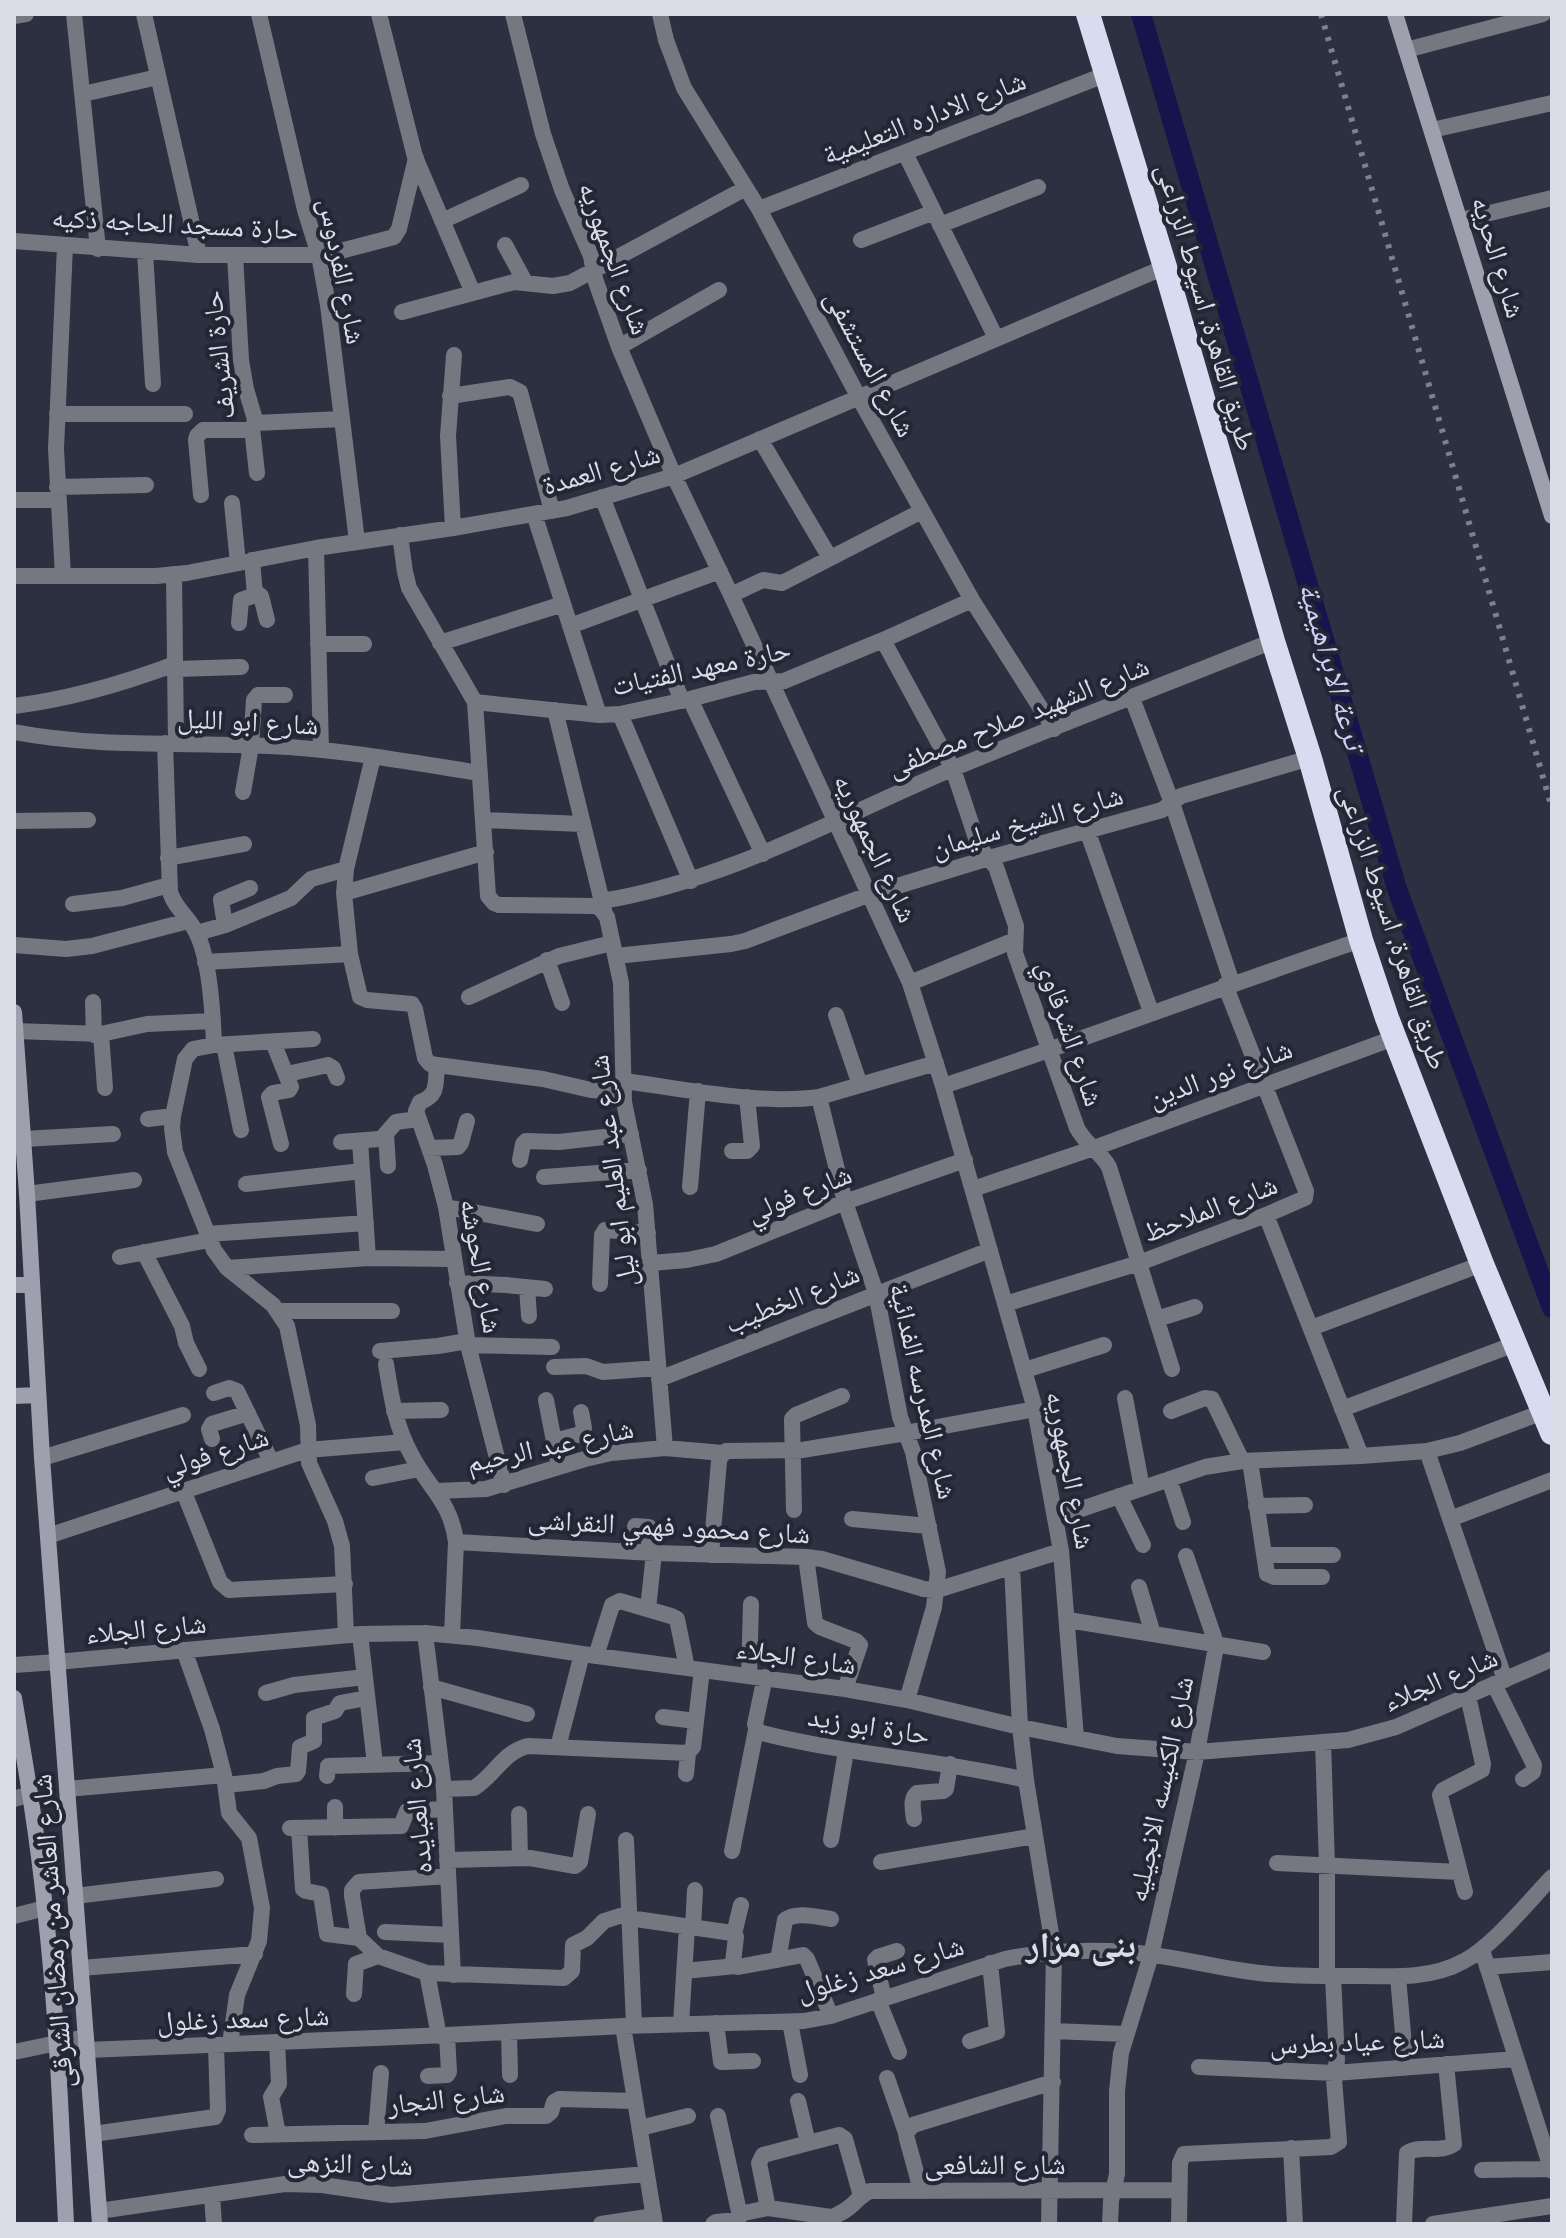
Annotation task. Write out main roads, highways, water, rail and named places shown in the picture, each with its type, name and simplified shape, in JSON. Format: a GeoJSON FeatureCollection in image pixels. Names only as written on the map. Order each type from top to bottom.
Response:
{"type":"FeatureCollection","features":[{"type":"Feature","properties":{"kind":"highway","name":"طريق القاهرة, اسيوط الزراعى"},"geometry":{"type":"LineString","coordinates":[[1088,14],[1310,758],[1361,940],[1394,1038],[1482,1264],[1548,1422]]}},
{"type":"Feature","properties":{"kind":"waterway","name":"ترعة الابراهيمية"},"geometry":{"type":"LineString","coordinates":[[1141,14],[1397,889],[1552,1308]]}},
{"type":"Feature","properties":{"kind":"railway"},"geometry":{"type":"LineString","coordinates":[[1321,14],[1552,808]]}},
{"type":"Feature","properties":{"kind":"district","name":"بنى مزار"},"geometry":{"type":"Point","coordinates":[1081,1944]}}]}
